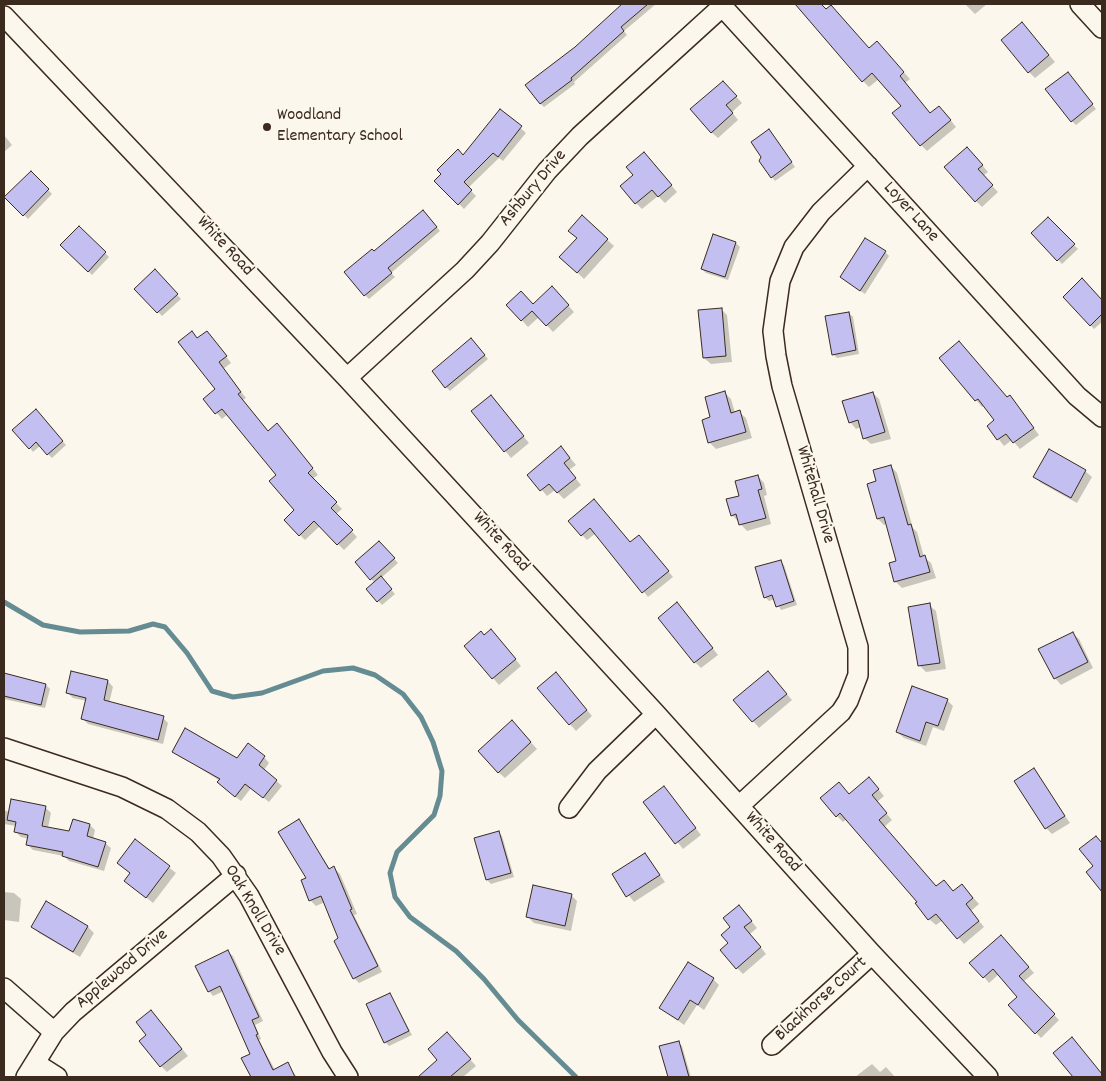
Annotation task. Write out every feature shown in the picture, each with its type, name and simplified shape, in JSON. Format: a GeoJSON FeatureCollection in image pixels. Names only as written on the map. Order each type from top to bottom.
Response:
{"type":"FeatureCollection","features":[{"type":"Feature","properties":{"kind":"street"},"geometry":{"type":"LineString","coordinates":[[1080,4],[1102,28]]}},
{"type":"Feature","properties":{"kind":"street","name":"Loyer Lane"},"geometry":{"type":"LineString","coordinates":[[723,5],[1077,396],[1102,417]]}},
{"type":"Feature","properties":{"kind":"street","name":"Ashbury Drive"},"geometry":{"type":"LineString","coordinates":[[347,378],[465,270],[580,136],[723,5]]}},
{"type":"Feature","properties":{"kind":"street","name":"White Road"},"geometry":{"type":"LineString","coordinates":[[4,16],[347,378],[656,714],[872,954],[988,1077]]}},
{"type":"Feature","properties":{"kind":"street","name":"Whitehall Drive"},"geometry":{"type":"LineString","coordinates":[[739,806],[841,712],[848,701],[858,675],[858,647],[782,386],[773,331],[780,281],[794,247],[821,212],[868,166]]}},
{"type":"Feature","properties":{"kind":"street"},"geometry":{"type":"LineString","coordinates":[[569,808],[597,771],[656,714]]}},
{"type":"Feature","properties":{"kind":"street","name":"Oak Knoll Drive"},"geometry":{"type":"LineString","coordinates":[[4,748],[122,787],[145,797],[167,809],[198,832],[216,849],[236,875],[348,1077]]}},
{"type":"Feature","properties":{"kind":"street","name":"Applewood Drive"},"geometry":{"type":"LineString","coordinates":[[30,1070],[54,1032],[93,995],[236,875]]}},
{"type":"Feature","properties":{"kind":"street","name":"Blackhorse Court"},"geometry":{"type":"LineString","coordinates":[[772,1046],[872,954]]}},
{"type":"Feature","properties":{"kind":"street"},"geometry":{"type":"LineString","coordinates":[[4,988],[54,1032]]}},
{"type":"Feature","properties":{"kind":"street"},"geometry":{"type":"LineString","coordinates":[[30,1070],[57,1077]]}},
{"type":"Feature","properties":{"kind":"building"},"geometry":{"type":"Polygon","coordinates":[[[622,4],[648,4],[621,27],[624,31],[571,78],[572,80],[540,104],[525,85],[575,47],[622,4]]]}},
{"type":"Feature","properties":{"kind":"building"},"geometry":{"type":"Polygon","coordinates":[[[795,4],[821,4],[826,9],[831,5],[869,48],[877,41],[904,72],[900,76],[930,113],[939,106],[951,120],[920,146],[892,113],[901,106],[872,73],[862,82],[795,4]]]}},
{"type":"Feature","properties":{"kind":"building"},"geometry":{"type":"Polygon","coordinates":[[[1022,22],[1049,55],[1028,73],[1001,40],[1022,22]]]}},
{"type":"Feature","properties":{"kind":"building"},"geometry":{"type":"Polygon","coordinates":[[[1068,72],[1093,104],[1071,122],[1045,89],[1068,72]]]}},
{"type":"Feature","properties":{"kind":"building"},"geometry":{"type":"Polygon","coordinates":[[[723,81],[737,96],[726,105],[733,113],[711,133],[690,109],[723,81]]]}},
{"type":"Feature","properties":{"kind":"building"},"geometry":{"type":"Polygon","coordinates":[[[500,109],[522,126],[498,157],[493,153],[464,182],[472,190],[458,205],[434,181],[441,174],[437,170],[458,149],[463,155],[500,109]]]}},
{"type":"Feature","properties":{"kind":"building"},"geometry":{"type":"Polygon","coordinates":[[[769,129],[792,162],[771,178],[759,161],[761,157],[751,142],[769,129]]]}},
{"type":"Feature","properties":{"kind":"building"},"geometry":{"type":"Polygon","coordinates":[[[967,147],[983,165],[978,169],[993,185],[975,202],[944,167],[967,147]]]}},
{"type":"Feature","properties":{"kind":"building"},"geometry":{"type":"Polygon","coordinates":[[[644,152],[672,185],[658,197],[652,190],[635,204],[620,186],[633,175],[626,167],[644,152]]]}},
{"type":"Feature","properties":{"kind":"building"},"geometry":{"type":"Polygon","coordinates":[[[31,171],[49,189],[23,216],[4,197],[31,171]]]}},
{"type":"Feature","properties":{"kind":"building"},"geometry":{"type":"Polygon","coordinates":[[[423,210],[437,227],[388,268],[392,273],[364,296],[344,272],[372,249],[374,251],[423,210]]]}},
{"type":"Feature","properties":{"kind":"building"},"geometry":{"type":"Polygon","coordinates":[[[582,215],[608,239],[577,273],[559,257],[577,238],[568,231],[582,215]]]}},
{"type":"Feature","properties":{"kind":"building"},"geometry":{"type":"Polygon","coordinates":[[[1048,217],[1075,244],[1057,261],[1031,233],[1048,217]]]}},
{"type":"Feature","properties":{"kind":"building"},"geometry":{"type":"Polygon","coordinates":[[[79,226],[106,252],[88,272],[60,245],[79,226]]]}},
{"type":"Feature","properties":{"kind":"building"},"geometry":{"type":"Polygon","coordinates":[[[713,234],[736,242],[725,277],[701,269],[713,234]]]}},
{"type":"Feature","properties":{"kind":"building"},"geometry":{"type":"Polygon","coordinates":[[[865,238],[886,251],[860,291],[840,277],[865,238]]]}},
{"type":"Feature","properties":{"kind":"building"},"geometry":{"type":"Polygon","coordinates":[[[155,269],[178,294],[157,313],[134,289],[155,269]]]}},
{"type":"Feature","properties":{"kind":"building"},"geometry":{"type":"Polygon","coordinates":[[[1082,278],[1102,300],[1102,314],[1090,326],[1063,297],[1082,278]]]}},
{"type":"Feature","properties":{"kind":"building"},"geometry":{"type":"Polygon","coordinates":[[[552,286],[569,305],[546,326],[532,311],[521,321],[506,305],[521,291],[533,304],[552,286]]]}},
{"type":"Feature","properties":{"kind":"building"},"geometry":{"type":"Polygon","coordinates":[[[722,308],[726,356],[703,358],[698,310],[722,308]]]}},
{"type":"Feature","properties":{"kind":"building"},"geometry":{"type":"Polygon","coordinates":[[[849,312],[856,350],[832,355],[825,316],[849,312]]]}},
{"type":"Feature","properties":{"kind":"building"},"geometry":{"type":"Polygon","coordinates":[[[192,331],[197,338],[207,331],[227,356],[219,362],[241,392],[238,394],[268,431],[277,423],[313,468],[308,473],[337,502],[331,508],[353,530],[337,545],[314,521],[299,536],[284,520],[294,510],[269,481],[276,475],[222,409],[215,414],[203,399],[215,389],[178,342],[192,331]]]}},
{"type":"Feature","properties":{"kind":"building"},"geometry":{"type":"Polygon","coordinates":[[[471,338],[485,355],[445,388],[432,371],[471,338]]]}},
{"type":"Feature","properties":{"kind":"building"},"geometry":{"type":"Polygon","coordinates":[[[959,341],[1007,397],[1010,395],[1034,428],[1013,443],[1006,434],[997,440],[987,426],[994,420],[978,399],[975,401],[939,358],[959,341]]]}},
{"type":"Feature","properties":{"kind":"building"},"geometry":{"type":"Polygon","coordinates":[[[725,391],[731,413],[740,410],[746,432],[708,443],[702,420],[710,417],[705,397],[725,391]]]}},
{"type":"Feature","properties":{"kind":"building"},"geometry":{"type":"Polygon","coordinates":[[[873,392],[885,432],[863,439],[858,420],[849,423],[842,401],[873,392]]]}},
{"type":"Feature","properties":{"kind":"building"},"geometry":{"type":"Polygon","coordinates":[[[491,395],[524,436],[504,452],[471,411],[491,395]]]}},
{"type":"Feature","properties":{"kind":"building"},"geometry":{"type":"Polygon","coordinates":[[[36,409],[63,441],[47,455],[36,442],[29,449],[12,430],[36,409]]]}},
{"type":"Feature","properties":{"kind":"building"},"geometry":{"type":"Polygon","coordinates":[[[561,446],[570,458],[564,463],[576,478],[557,493],[549,484],[540,491],[527,475],[561,446]]]}},
{"type":"Feature","properties":{"kind":"building"},"geometry":{"type":"Polygon","coordinates":[[[1049,449],[1086,470],[1071,498],[1033,477],[1049,449]]]}},
{"type":"Feature","properties":{"kind":"building"},"geometry":{"type":"Polygon","coordinates":[[[891,465],[908,525],[911,524],[920,557],[925,555],[930,572],[894,582],[889,563],[896,561],[884,517],[877,519],[867,484],[876,481],[873,470],[891,465]]]}},
{"type":"Feature","properties":{"kind":"building"},"geometry":{"type":"Polygon","coordinates":[[[758,475],[762,489],[758,490],[766,518],[739,525],[736,514],[731,516],[726,499],[739,496],[735,481],[758,475]]]}},
{"type":"Feature","properties":{"kind":"building"},"geometry":{"type":"Polygon","coordinates":[[[594,499],[630,542],[639,535],[669,571],[642,593],[590,528],[581,536],[568,521],[594,499]]]}},
{"type":"Feature","properties":{"kind":"building"},"geometry":{"type":"Polygon","coordinates":[[[379,541],[395,558],[370,580],[355,562],[379,541]]]}},
{"type":"Feature","properties":{"kind":"building"},"geometry":{"type":"Polygon","coordinates":[[[781,560],[794,601],[776,607],[772,595],[764,598],[755,567],[781,560]]]}},
{"type":"Feature","properties":{"kind":"building"},"geometry":{"type":"Polygon","coordinates":[[[381,576],[392,589],[377,602],[366,589],[381,576]]]}},
{"type":"Feature","properties":{"kind":"building"},"geometry":{"type":"Polygon","coordinates":[[[677,602],[713,648],[694,663],[658,618],[677,602]]]}},
{"type":"Feature","properties":{"kind":"building"},"geometry":{"type":"Polygon","coordinates":[[[930,603],[940,663],[918,666],[908,607],[930,603]]]}},
{"type":"Feature","properties":{"kind":"building"},"geometry":{"type":"Polygon","coordinates":[[[491,629],[516,659],[492,679],[464,646],[481,631],[484,635],[491,629]]]}},
{"type":"Feature","properties":{"kind":"building"},"geometry":{"type":"Polygon","coordinates":[[[1073,632],[1088,662],[1054,679],[1038,649],[1073,632]]]}},
{"type":"Feature","properties":{"kind":"building"},"geometry":{"type":"Polygon","coordinates":[[[71,671],[108,680],[104,700],[164,716],[158,740],[81,719],[86,698],[66,693],[71,671]]]}},
{"type":"Feature","properties":{"kind":"building"},"geometry":{"type":"Polygon","coordinates":[[[768,671],[787,694],[752,722],[733,700],[768,671]]]}},
{"type":"Feature","properties":{"kind":"building"},"geometry":{"type":"Polygon","coordinates":[[[556,672],[587,710],[569,725],[537,688],[556,672]]]}},
{"type":"Feature","properties":{"kind":"building"},"geometry":{"type":"Polygon","coordinates":[[[4,673],[46,684],[41,705],[4,696],[4,673]]]}},
{"type":"Feature","properties":{"kind":"building"},"geometry":{"type":"Polygon","coordinates":[[[912,686],[948,699],[938,726],[926,722],[920,741],[896,732],[912,686]]]}},
{"type":"Feature","properties":{"kind":"building"},"geometry":{"type":"Polygon","coordinates":[[[512,720],[531,742],[498,773],[478,751],[512,720]]]}},
{"type":"Feature","properties":{"kind":"building"},"geometry":{"type":"Polygon","coordinates":[[[185,728],[237,758],[248,743],[265,756],[259,765],[277,780],[263,798],[245,784],[235,797],[217,782],[220,779],[172,752],[185,728]]]}},
{"type":"Feature","properties":{"kind":"building"},"geometry":{"type":"Polygon","coordinates":[[[1034,768],[1065,816],[1045,829],[1014,781],[1034,768]]]}},
{"type":"Feature","properties":{"kind":"building"},"geometry":{"type":"Polygon","coordinates":[[[869,777],[879,789],[872,795],[887,813],[879,820],[936,886],[944,880],[953,891],[962,884],[973,898],[966,904],[979,921],[957,939],[936,914],[928,920],[915,903],[917,902],[840,813],[836,817],[820,798],[839,782],[849,794],[869,777]]]}},
{"type":"Feature","properties":{"kind":"building"},"geometry":{"type":"Polygon","coordinates":[[[664,786],[696,828],[675,844],[643,802],[664,786]]]}},
{"type":"Feature","properties":{"kind":"building"},"geometry":{"type":"Polygon","coordinates":[[[11,799],[46,806],[42,826],[69,831],[73,819],[90,824],[87,836],[106,842],[98,867],[62,856],[63,852],[26,845],[28,835],[14,832],[16,822],[7,820],[11,799]]]}},
{"type":"Feature","properties":{"kind":"building"},"geometry":{"type":"Polygon","coordinates":[[[299,819],[329,869],[334,866],[352,909],[350,910],[378,966],[353,979],[334,941],[338,938],[321,896],[309,901],[301,880],[306,878],[278,832],[299,819]]]}},
{"type":"Feature","properties":{"kind":"building"},"geometry":{"type":"Polygon","coordinates":[[[499,831],[511,873],[486,880],[474,838],[499,831]]]}},
{"type":"Feature","properties":{"kind":"building"},"geometry":{"type":"Polygon","coordinates":[[[1096,836],[1102,843],[1102,892],[1086,872],[1093,866],[1079,849],[1096,836]]]}},
{"type":"Feature","properties":{"kind":"building"},"geometry":{"type":"Polygon","coordinates":[[[135,839],[170,866],[146,898],[124,881],[130,873],[117,863],[135,839]]]}},
{"type":"Feature","properties":{"kind":"building"},"geometry":{"type":"Polygon","coordinates":[[[645,853],[660,875],[626,897],[612,874],[645,853]]]}},
{"type":"Feature","properties":{"kind":"building"},"geometry":{"type":"Polygon","coordinates":[[[533,885],[572,894],[565,926],[526,917],[533,885]]]}},
{"type":"Feature","properties":{"kind":"building"},"geometry":{"type":"Polygon","coordinates":[[[46,901],[88,926],[73,952],[31,927],[46,901]]]}},
{"type":"Feature","properties":{"kind":"building"},"geometry":{"type":"Polygon","coordinates":[[[739,905],[752,921],[744,927],[761,947],[736,969],[720,950],[728,943],[721,935],[730,927],[723,918],[739,905]]]}},
{"type":"Feature","properties":{"kind":"building"},"geometry":{"type":"Polygon","coordinates":[[[1001,935],[1029,967],[1019,976],[1055,1014],[1035,1034],[1008,1005],[1017,997],[993,969],[983,978],[969,963],[1001,935]]]}},
{"type":"Feature","properties":{"kind":"building"},"geometry":{"type":"Polygon","coordinates":[[[228,950],[259,1017],[252,1020],[258,1034],[256,1035],[273,1070],[288,1062],[295,1077],[251,1077],[241,1058],[250,1054],[220,986],[208,992],[195,966],[228,950]]]}},
{"type":"Feature","properties":{"kind":"building"},"geometry":{"type":"Polygon","coordinates":[[[688,962],[714,978],[698,1005],[690,1000],[678,1020],[659,1008],[688,962]]]}},
{"type":"Feature","properties":{"kind":"building"},"geometry":{"type":"Polygon","coordinates":[[[390,993],[409,1031],[384,1043],[366,1004],[390,993]]]}},
{"type":"Feature","properties":{"kind":"building"},"geometry":{"type":"Polygon","coordinates":[[[151,1010],[182,1049],[160,1067],[139,1041],[146,1035],[136,1022],[151,1010]]]}},
{"type":"Feature","properties":{"kind":"building"},"geometry":{"type":"Polygon","coordinates":[[[447,1032],[471,1059],[450,1077],[418,1077],[437,1060],[428,1049],[447,1032]]]}},
{"type":"Feature","properties":{"kind":"building"},"geometry":{"type":"Polygon","coordinates":[[[1072,1037],[1102,1074],[1102,1077],[1073,1077],[1053,1053],[1072,1037]]]}},
{"type":"Feature","properties":{"kind":"building"},"geometry":{"type":"Polygon","coordinates":[[[679,1041],[689,1077],[668,1077],[659,1046],[679,1041]]]}},
{"type":"Feature","properties":{"kind":"waterway"},"geometry":{"type":"LineString","coordinates":[[4,602],[43,625],[80,632],[129,631],[153,624],[165,627],[187,653],[212,691],[233,697],[262,693],[323,671],[353,668],[375,675],[403,694],[421,717],[433,742],[442,771],[440,796],[434,815],[397,852],[390,873],[395,897],[410,917],[456,951],[484,979],[518,1020],[576,1077]]}},
{"type":"Feature","properties":{"kind":"place","name":"Woodland Elementary School"},"geometry":{"type":"Point","coordinates":[267,127]}}]}
